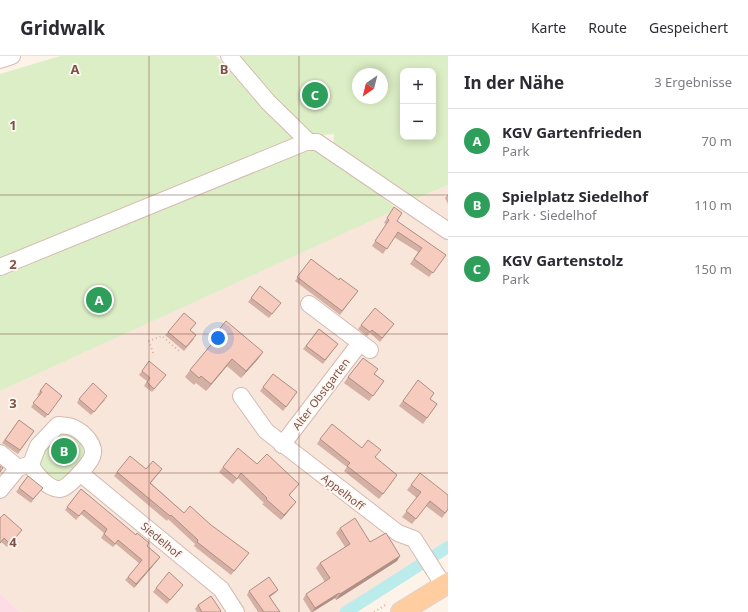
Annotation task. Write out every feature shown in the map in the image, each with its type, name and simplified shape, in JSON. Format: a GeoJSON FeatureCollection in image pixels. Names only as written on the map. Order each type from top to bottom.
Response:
{"type":"FeatureCollection","features":[{"type":"Feature","properties":{"kind":"main road"},"geometry":{"type":"LineString","coordinates":[[401,612],[446,584]]}},
{"type":"Feature","properties":{"kind":"street"},"geometry":{"type":"LineString","coordinates":[[0,60],[12,56]]}},
{"type":"Feature","properties":{"kind":"street"},"geometry":{"type":"LineString","coordinates":[[229,56],[268,102],[309,142]]}},
{"type":"Feature","properties":{"kind":"street"},"geometry":{"type":"LineString","coordinates":[[0,267],[309,142],[317,142],[448,231]]}},
{"type":"Feature","properties":{"kind":"street","name":"Alter Obstgarten"},"geometry":{"type":"LineString","coordinates":[[282,445],[365,347],[309,304]]}},
{"type":"Feature","properties":{"kind":"street","name":"Appelhoff"},"geometry":{"type":"LineString","coordinates":[[242,396],[266,431],[282,445],[398,533],[414,539],[432,567],[446,584]]}},
{"type":"Feature","properties":{"kind":"street"},"geometry":{"type":"LineString","coordinates":[[0,453],[24,466],[51,486],[59,489],[65,488],[80,473],[92,456],[93,449],[83,435],[74,428],[58,425],[38,446],[24,466],[0,490]]}},
{"type":"Feature","properties":{"kind":"street","name":"Siedelhof"},"geometry":{"type":"LineString","coordinates":[[80,473],[221,589],[236,612]]}},
{"type":"Feature","properties":{"kind":"path"},"geometry":{"type":"LineString","coordinates":[[153,353],[149,341],[162,336],[179,351]]}},
{"type":"Feature","properties":{"kind":"shaded area"},"geometry":{"type":"Polygon","coordinates":[[[448,185],[448,545],[342,612],[20,612],[0,594],[0,391],[448,185]]]}},
{"type":"Feature","properties":{"kind":"shaded area"},"geometry":{"type":"Polygon","coordinates":[[[0,594],[20,612],[0,612],[0,594]]]}},
{"type":"Feature","properties":{"kind":"green space"},"geometry":{"type":"Polygon","coordinates":[[[60,56],[216,56],[254,96],[397,209],[0,391],[0,74],[60,56]]]}},
{"type":"Feature","properties":{"kind":"green space"},"geometry":{"type":"Polygon","coordinates":[[[240,56],[448,56],[448,185],[414,200],[333,146],[334,134],[313,136],[258,81],[240,56]]]}},
{"type":"Feature","properties":{"kind":"green space"},"geometry":{"type":"Polygon","coordinates":[[[67,430],[80,442],[87,457],[64,480],[59,480],[44,472],[37,461],[54,436],[67,430]]]}},
{"type":"Feature","properties":{"kind":"building"},"geometry":{"type":"Polygon","coordinates":[[[394,207],[402,213],[397,221],[446,255],[433,273],[414,259],[422,248],[398,232],[387,249],[375,241],[389,220],[387,218],[394,207]]]}},
{"type":"Feature","properties":{"kind":"building"},"geometry":{"type":"Polygon","coordinates":[[[311,259],[339,280],[340,278],[358,291],[342,311],[297,277],[311,259]]]}},
{"type":"Feature","properties":{"kind":"building"},"geometry":{"type":"Polygon","coordinates":[[[260,286],[281,303],[272,314],[251,298],[260,286]]]}},
{"type":"Feature","properties":{"kind":"building"},"geometry":{"type":"Polygon","coordinates":[[[375,308],[394,324],[382,338],[372,330],[370,332],[361,325],[375,308]]]}},
{"type":"Feature","properties":{"kind":"building"},"geometry":{"type":"Polygon","coordinates":[[[184,313],[196,323],[190,330],[196,335],[186,347],[168,332],[184,313]]]}},
{"type":"Feature","properties":{"kind":"building"},"geometry":{"type":"Polygon","coordinates":[[[226,321],[263,352],[246,371],[232,359],[211,384],[201,376],[199,378],[190,370],[220,334],[217,332],[226,321]]]}},
{"type":"Feature","properties":{"kind":"building"},"geometry":{"type":"Polygon","coordinates":[[[319,329],[338,344],[325,360],[306,346],[319,329]]]}},
{"type":"Feature","properties":{"kind":"building"},"geometry":{"type":"Polygon","coordinates":[[[363,358],[378,369],[374,374],[384,381],[373,396],[348,377],[363,358]]]}},
{"type":"Feature","properties":{"kind":"building"},"geometry":{"type":"Polygon","coordinates":[[[149,361],[166,375],[154,389],[147,382],[150,378],[142,371],[149,361]]]}},
{"type":"Feature","properties":{"kind":"building"},"geometry":{"type":"Polygon","coordinates":[[[273,374],[297,392],[286,407],[263,387],[273,374]]]}},
{"type":"Feature","properties":{"kind":"building"},"geometry":{"type":"Polygon","coordinates":[[[418,380],[434,393],[430,399],[437,404],[427,418],[403,401],[418,380]]]}},
{"type":"Feature","properties":{"kind":"building"},"geometry":{"type":"Polygon","coordinates":[[[46,383],[62,396],[48,415],[33,403],[42,392],[40,391],[46,383]]]}},
{"type":"Feature","properties":{"kind":"building"},"geometry":{"type":"Polygon","coordinates":[[[93,383],[107,396],[94,412],[79,399],[93,383]]]}},
{"type":"Feature","properties":{"kind":"building"},"geometry":{"type":"Polygon","coordinates":[[[19,420],[34,431],[20,450],[5,440],[19,420]]]}},
{"type":"Feature","properties":{"kind":"building"},"geometry":{"type":"Polygon","coordinates":[[[332,424],[362,448],[368,440],[381,450],[375,457],[397,475],[383,494],[347,466],[350,463],[320,439],[332,424]]]}},
{"type":"Feature","properties":{"kind":"building"},"geometry":{"type":"Polygon","coordinates":[[[238,448],[257,464],[267,454],[299,484],[289,495],[296,502],[284,515],[241,473],[237,479],[223,467],[238,448]]]}},
{"type":"Feature","properties":{"kind":"building"},"geometry":{"type":"Polygon","coordinates":[[[130,456],[146,469],[153,461],[162,469],[150,483],[184,513],[190,506],[211,525],[249,553],[234,571],[197,542],[198,540],[171,515],[170,516],[117,472],[130,456]]]}},
{"type":"Feature","properties":{"kind":"building"},"geometry":{"type":"Polygon","coordinates":[[[420,473],[448,495],[448,509],[445,513],[430,501],[416,519],[406,511],[421,492],[411,485],[420,473]]]}},
{"type":"Feature","properties":{"kind":"building"},"geometry":{"type":"Polygon","coordinates":[[[28,476],[43,488],[33,499],[19,488],[28,476]]]}},
{"type":"Feature","properties":{"kind":"building"},"geometry":{"type":"Polygon","coordinates":[[[81,489],[136,535],[137,533],[149,543],[147,546],[160,557],[136,584],[128,577],[142,560],[118,540],[115,544],[104,534],[107,529],[84,510],[79,516],[67,507],[81,489]]]}},
{"type":"Feature","properties":{"kind":"building"},"geometry":{"type":"Polygon","coordinates":[[[4,514],[22,530],[10,544],[4,538],[0,543],[0,518],[4,514]]]}},
{"type":"Feature","properties":{"kind":"building"},"geometry":{"type":"Polygon","coordinates":[[[355,518],[370,542],[386,533],[400,556],[315,608],[306,594],[330,578],[320,563],[350,544],[340,528],[355,518]]]}},
{"type":"Feature","properties":{"kind":"building"},"geometry":{"type":"Polygon","coordinates":[[[169,572],[183,585],[170,600],[156,588],[169,572]]]}},
{"type":"Feature","properties":{"kind":"building"},"geometry":{"type":"Polygon","coordinates":[[[269,577],[278,590],[269,596],[280,612],[264,612],[249,591],[269,577]]]}},
{"type":"Feature","properties":{"kind":"building"},"geometry":{"type":"Polygon","coordinates":[[[211,596],[221,611],[202,612],[198,605],[211,596]]]}},
{"type":"Feature","properties":{"kind":"waterway"},"geometry":{"type":"LineString","coordinates":[[346,612],[448,547]]}},
{"type":"Feature","properties":{"kind":"place","name":"KGV Gartenstolz"},"geometry":{"type":"Point","coordinates":[315,95]}},
{"type":"Feature","properties":{"kind":"place","name":"KGV Gartenfrieden"},"geometry":{"type":"Point","coordinates":[99,300]}},
{"type":"Feature","properties":{"kind":"place","name":"Spielplatz Siedelhof"},"geometry":{"type":"Point","coordinates":[64,451]}}]}
